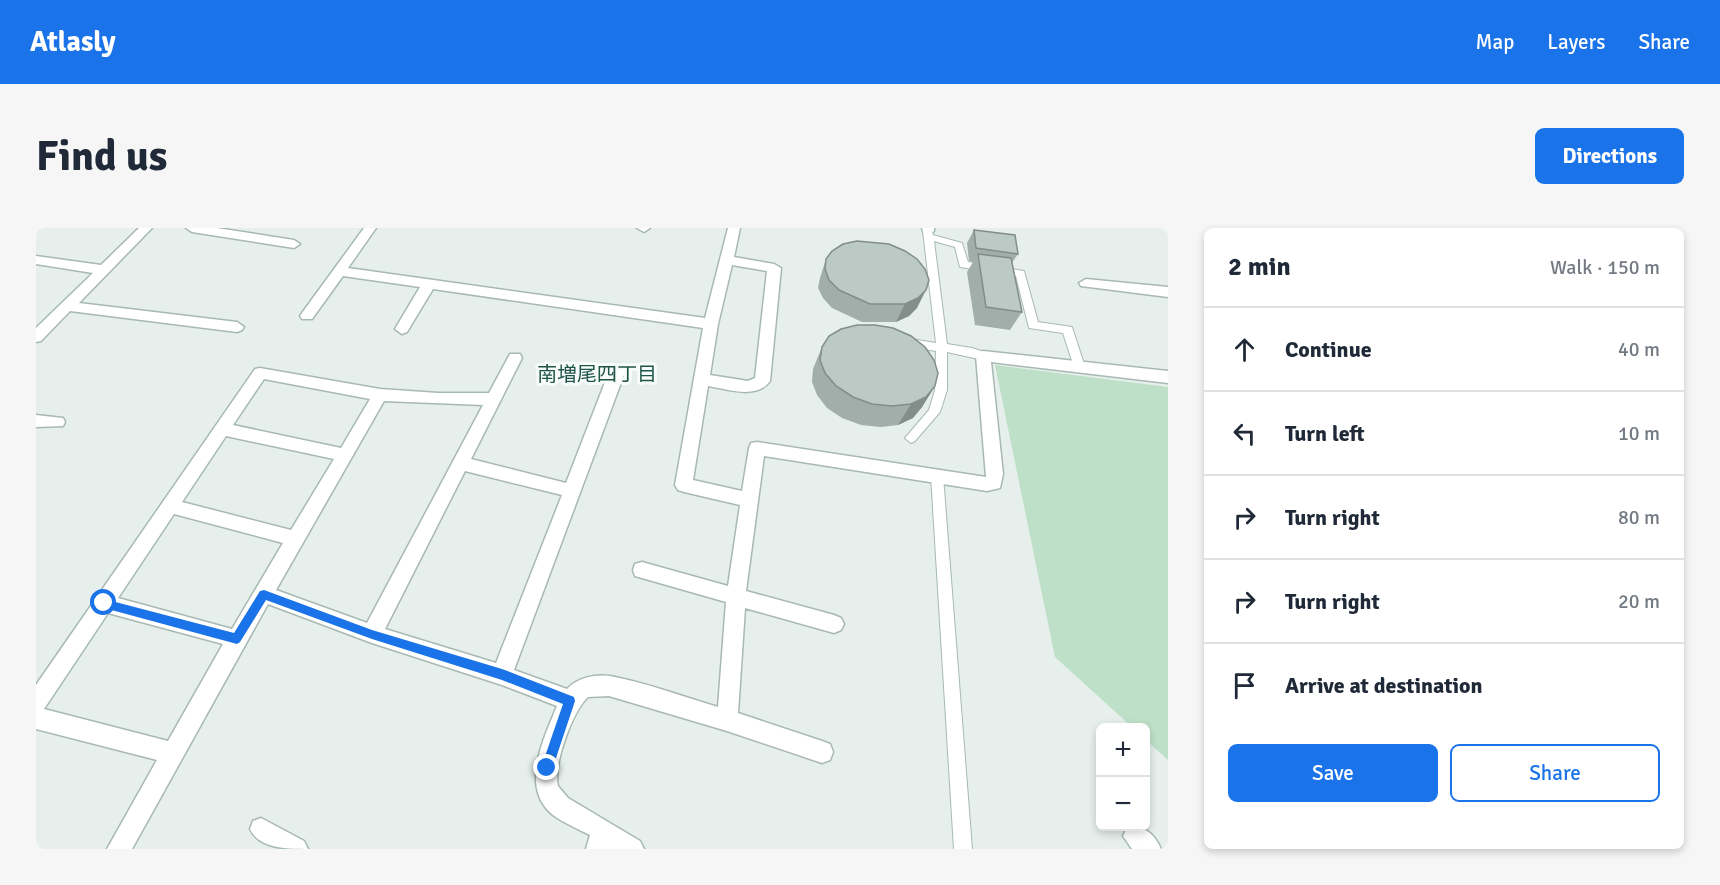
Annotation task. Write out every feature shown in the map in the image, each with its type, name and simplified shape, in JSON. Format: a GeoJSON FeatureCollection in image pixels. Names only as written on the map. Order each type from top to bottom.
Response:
{"type":"FeatureCollection","features":[{"type":"Feature","properties":{"kind":"street"},"geometry":{"type":"LineString","coordinates":[[36,337],[146,228]]}},
{"type":"Feature","properties":{"kind":"street"},"geometry":{"type":"LineString","coordinates":[[192,228],[294,244]]}},
{"type":"Feature","properties":{"kind":"street"},"geometry":{"type":"LineString","coordinates":[[307,316],[370,228]]}},
{"type":"Feature","properties":{"kind":"street"},"geometry":{"type":"LineString","coordinates":[[734,228],[711,324],[684,485],[749,500]]}},
{"type":"Feature","properties":{"kind":"street"},"geometry":{"type":"LineString","coordinates":[[36,260],[103,270]]}},
{"type":"Feature","properties":{"kind":"street"},"geometry":{"type":"LineString","coordinates":[[702,379],[750,387],[762,381],[774,268],[726,260]]}},
{"type":"Feature","properties":{"kind":"street"},"geometry":{"type":"LineString","coordinates":[[339,271],[711,324]]}},
{"type":"Feature","properties":{"kind":"street"},"geometry":{"type":"LineString","coordinates":[[1086,283],[1168,292]]}},
{"type":"Feature","properties":{"kind":"street"},"geometry":{"type":"LineString","coordinates":[[402,329],[429,284]]}},
{"type":"Feature","properties":{"kind":"street"},"geometry":{"type":"LineString","coordinates":[[67,306],[237,327]]}},
{"type":"Feature","properties":{"kind":"street"},"geometry":{"type":"LineString","coordinates":[[727,720],[736,598],[757,448],[987,484],[994,483],[983,356],[1168,377]]}},
{"type":"Feature","properties":{"kind":"street"},"geometry":{"type":"LineString","coordinates":[[372,634],[515,358]]}},
{"type":"Feature","properties":{"kind":"street"},"geometry":{"type":"LineString","coordinates":[[502,675],[617,372]]}},
{"type":"Feature","properties":{"kind":"street"},"geometry":{"type":"LineString","coordinates":[[36,702],[260,373],[380,395],[438,399],[495,399]]}},
{"type":"Feature","properties":{"kind":"street"},"geometry":{"type":"LineString","coordinates":[[118,849],[237,639],[380,395]]}},
{"type":"Feature","properties":{"kind":"street"},"geometry":{"type":"LineString","coordinates":[[36,421],[57,422]]}},
{"type":"Feature","properties":{"kind":"street"},"geometry":{"type":"LineString","coordinates":[[222,429],[345,455]]}},
{"type":"Feature","properties":{"kind":"street"},"geometry":{"type":"LineString","coordinates":[[462,464],[572,491]]}},
{"type":"Feature","properties":{"kind":"street"},"geometry":{"type":"LineString","coordinates":[[169,506],[296,539]]}},
{"type":"Feature","properties":{"kind":"street"},"geometry":{"type":"LineString","coordinates":[[642,570],[834,624]]}},
{"type":"Feature","properties":{"kind":"street"},"geometry":{"type":"LineString","coordinates":[[264,594],[372,634],[502,675],[570,701]]}},
{"type":"Feature","properties":{"kind":"street"},"geometry":{"type":"LineString","coordinates":[[104,603],[237,639]]}},
{"type":"Feature","properties":{"kind":"street"},"geometry":{"type":"LineString","coordinates":[[632,849],[600,839],[557,806],[547,793],[544,780],[570,701],[579,691],[585,688],[609,686],[727,720],[822,752]]}},
{"type":"Feature","properties":{"kind":"street"},"geometry":{"type":"LineString","coordinates":[[36,718],[172,753]]}},
{"type":"Feature","properties":{"kind":"street"},"geometry":{"type":"LineString","coordinates":[[261,829],[296,849]]}},
{"type":"Feature","properties":{"kind":"lane"},"geometry":{"type":"LineString","coordinates":[[911,438],[934,412],[939,401],[942,348],[928,232],[959,245],[964,265],[1018,268],[1033,325],[1068,330],[1079,367]]}},
{"type":"Feature","properties":{"kind":"lane"},"geometry":{"type":"LineString","coordinates":[[897,341],[983,356]]}},
{"type":"Feature","properties":{"kind":"lane"},"geometry":{"type":"LineString","coordinates":[[937,476],[963,849]]}},
{"type":"Feature","properties":{"kind":"green space"},"geometry":{"type":"Polygon","coordinates":[[[995,365],[1168,387],[1168,760],[1150,744],[1150,723],[1128,723],[1055,657],[995,365]]]}},
{"type":"Feature","properties":{"kind":"building"},"geometry":{"type":"Polygon","coordinates":[[[974,230],[1015,235],[1018,254],[976,248],[974,230]]]}},
{"type":"Feature","properties":{"kind":"building"},"geometry":{"type":"Polygon","coordinates":[[[857,241],[889,244],[917,259],[925,269],[929,280],[926,290],[918,298],[905,304],[870,304],[839,290],[829,280],[825,269],[826,259],[832,251],[843,244],[857,241]]]}},
{"type":"Feature","properties":{"kind":"building"},"geometry":{"type":"Polygon","coordinates":[[[978,254],[1011,258],[1022,312],[986,307],[978,254]]]}},
{"type":"Feature","properties":{"kind":"building"},"geometry":{"type":"Polygon","coordinates":[[[857,325],[893,328],[911,336],[925,347],[934,360],[938,373],[935,386],[926,397],[911,404],[892,406],[872,404],[853,397],[836,386],[825,373],[820,360],[822,347],[829,336],[841,329],[857,325]]]}},
{"type":"Feature","properties":{"kind":"district","name":"南増尾四丁目"},"geometry":{"type":"Point","coordinates":[597,374]}},
{"type":"Feature","properties":{"kind":"route"},"geometry":{"type":"LineString","coordinates":[[104,603],[237,639],[264,594],[372,634],[502,675],[570,701],[547,768]]}}]}
